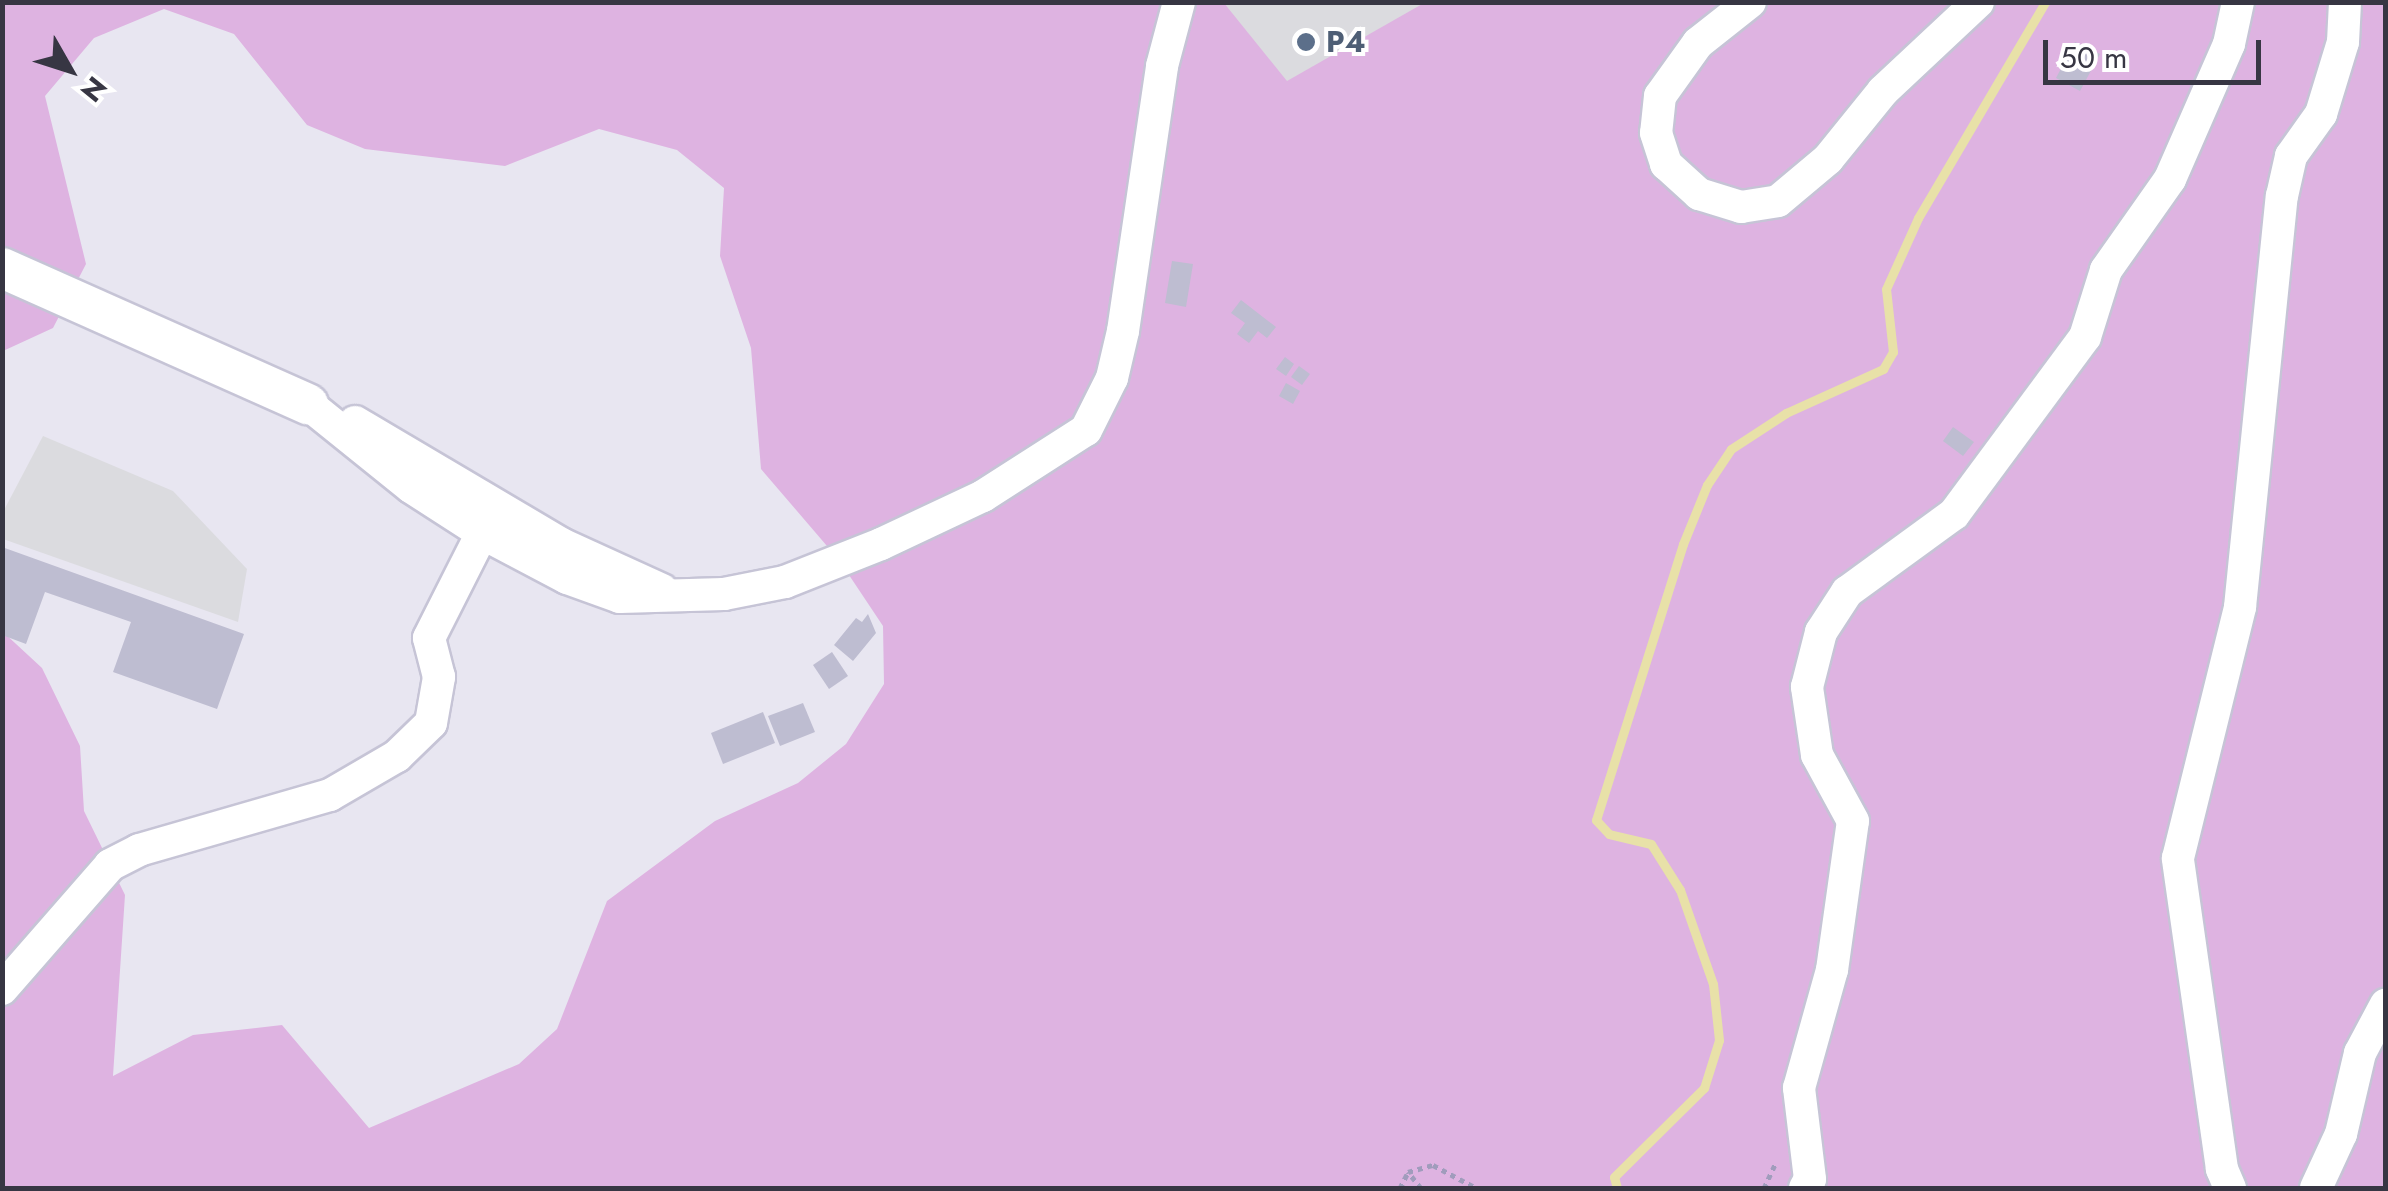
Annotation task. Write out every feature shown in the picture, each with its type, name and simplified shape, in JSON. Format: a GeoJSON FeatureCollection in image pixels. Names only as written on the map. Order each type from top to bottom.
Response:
{"type":"FeatureCollection","features":[{"type":"Feature","properties":{"kind":"street"},"geometry":{"type":"LineString","coordinates":[[308,404],[411,487],[482,533],[567,578],[620,597],[674,598],[785,582],[881,544],[983,496],[1086,430],[1112,378],[1124,331],[1162,66],[1179,2]]}},
{"type":"Feature","properties":{"kind":"street"},"geometry":{"type":"LineString","coordinates":[[1750,2],[1698,43],[1660,96],[1656,133],[1666,164],[1699,194],[1740,208],[1778,201],[1828,159],[1883,91],[1978,2]]}},
{"type":"Feature","properties":{"kind":"street"},"geometry":{"type":"LineString","coordinates":[[1805,1188],[1810,1178],[1799,1088],[1832,970],[1854,820],[1817,755],[1807,687],[1821,632],[1847,592],[1954,514],[2085,336],[2106,270],[2170,179],[2230,44],[2238,2]]}},
{"type":"Feature","properties":{"kind":"street"},"geometry":{"type":"LineString","coordinates":[[2230,1188],[2222,1169],[2178,858],[2240,608],[2282,196],[2292,156],[2320,114],[2343,42],[2345,2]]}},
{"type":"Feature","properties":{"kind":"street"},"geometry":{"type":"LineString","coordinates":[[2,268],[367,428],[561,544],[674,598]]}},
{"type":"Feature","properties":{"kind":"street"},"geometry":{"type":"LineString","coordinates":[[2,989],[110,864],[140,850],[330,795],[397,756],[432,723],[439,677],[430,638],[482,533]]}},
{"type":"Feature","properties":{"kind":"street"},"geometry":{"type":"LineString","coordinates":[[2316,1188],[2342,1134],[2360,1053],[2386,1004]]}},
{"type":"Feature","properties":{"kind":"path"},"geometry":{"type":"LineString","coordinates":[[1400,1188],[1408,1172],[1433,1164],[1476,1188]]}},
{"type":"Feature","properties":{"kind":"path"},"geometry":{"type":"LineString","coordinates":[[1408,1172],[1421,1188]]}},
{"type":"Feature","properties":{"kind":"shaded area"},"geometry":{"type":"Polygon","coordinates":[[[3,3],[2385,3],[2385,1188],[3,1188],[2,631],[42,668],[80,746],[84,811],[125,895],[113,1076],[193,1035],[282,1025],[369,1128],[519,1064],[557,1029],[607,901],[715,821],[798,783],[846,744],[884,684],[883,626],[839,560],[761,469],[751,348],[720,256],[724,188],[677,150],[599,129],[505,166],[365,149],[307,125],[234,34],[164,9],[94,38],[45,96],[86,264],[53,328],[3,351],[3,3]]]}},
{"type":"Feature","properties":{"kind":"shaded area","name":"P4"},"geometry":{"type":"Polygon","coordinates":[[[1224,3],[1424,3],[1287,81],[1224,3]]]}},
{"type":"Feature","properties":{"kind":"shaded area"},"geometry":{"type":"Polygon","coordinates":[[[43,436],[173,491],[247,569],[238,622],[3,539],[3,512],[43,436]]]}},
{"type":"Feature","properties":{"kind":"building"},"geometry":{"type":"Polygon","coordinates":[[[2075,42],[2100,54],[2080,91],[2056,78],[2075,42]]]}},
{"type":"Feature","properties":{"kind":"building"},"geometry":{"type":"Polygon","coordinates":[[[1172,261],[1193,264],[1186,307],[1165,303],[1172,261]]]}},
{"type":"Feature","properties":{"kind":"building"},"geometry":{"type":"Polygon","coordinates":[[[1241,300],[1276,327],[1267,338],[1258,331],[1249,343],[1237,334],[1245,323],[1231,313],[1241,300]]]}},
{"type":"Feature","properties":{"kind":"building"},"geometry":{"type":"Polygon","coordinates":[[[1285,357],[1294,364],[1286,376],[1276,369],[1285,357]]]}},
{"type":"Feature","properties":{"kind":"building"},"geometry":{"type":"Polygon","coordinates":[[[1299,366],[1310,374],[1302,385],[1291,377],[1299,366]]]}},
{"type":"Feature","properties":{"kind":"building"},"geometry":{"type":"Polygon","coordinates":[[[1286,383],[1300,391],[1293,404],[1279,396],[1286,383]]]}},
{"type":"Feature","properties":{"kind":"building"},"geometry":{"type":"Polygon","coordinates":[[[1953,427],[1974,442],[1963,456],[1943,441],[1953,427]]]}},
{"type":"Feature","properties":{"kind":"building"},"geometry":{"type":"Polygon","coordinates":[[[2,547],[244,634],[217,709],[113,672],[131,622],[45,592],[26,644],[2,635],[2,547]]]}},
{"type":"Feature","properties":{"kind":"building"},"geometry":{"type":"Polygon","coordinates":[[[868,614],[876,633],[853,661],[834,645],[856,618],[862,622],[868,614]]]}},
{"type":"Feature","properties":{"kind":"building"},"geometry":{"type":"Polygon","coordinates":[[[832,652],[848,676],[829,689],[813,665],[832,652]]]}},
{"type":"Feature","properties":{"kind":"building"},"geometry":{"type":"Polygon","coordinates":[[[803,703],[815,732],[780,746],[768,716],[803,703]]]}},
{"type":"Feature","properties":{"kind":"building"},"geometry":{"type":"Polygon","coordinates":[[[763,712],[775,743],[723,764],[711,733],[763,712]]]}},
{"type":"Feature","properties":{"kind":"waterway"},"geometry":{"type":"LineString","coordinates":[[1617,1188],[1614,1177],[1704,1088],[1719,1040],[1713,984],[1680,890],[1651,844],[1609,834],[1596,820],[1683,544],[1707,485],[1731,449],[1786,413],[1883,369],[1893,352],[1886,289],[1918,218],[2045,2]]}},
{"type":"Feature","properties":{"kind":"place","name":"P4"},"geometry":{"type":"Point","coordinates":[1306,42]}}]}
